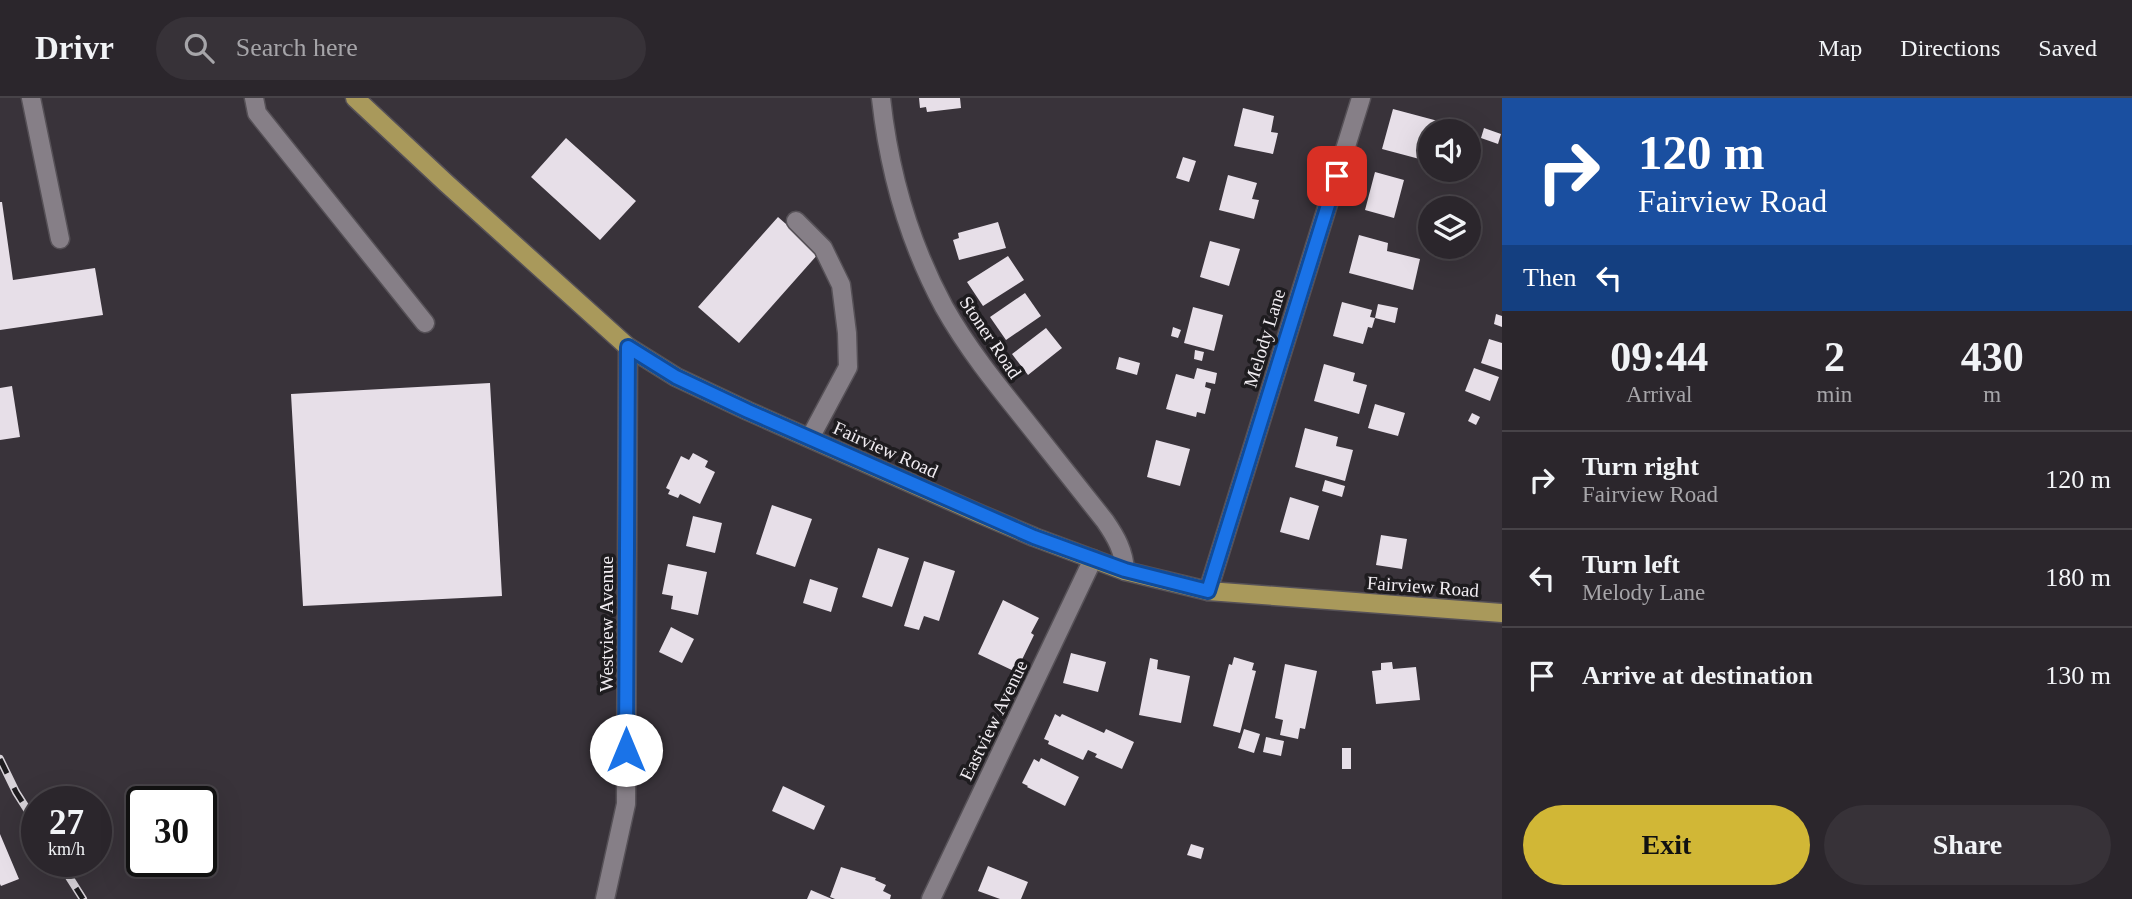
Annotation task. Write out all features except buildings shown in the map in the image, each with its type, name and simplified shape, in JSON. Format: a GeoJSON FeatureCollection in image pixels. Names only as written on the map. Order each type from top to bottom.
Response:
{"type":"FeatureCollection","features":[{"type":"Feature","properties":{"kind":"main road","name":"Fairview Road"},"geometry":{"type":"LineString","coordinates":[[355,98],[628,347],[676,377],[810,438],[980,514],[1093,559],[1208,591],[1502,613]]}},
{"type":"Feature","properties":{"kind":"street"},"geometry":{"type":"LineString","coordinates":[[31,98],[60,239]]}},
{"type":"Feature","properties":{"kind":"street"},"geometry":{"type":"LineString","coordinates":[[254,98],[257,113],[425,323]]}},
{"type":"Feature","properties":{"kind":"street","name":"Stoner Road"},"geometry":{"type":"LineString","coordinates":[[881,98],[889,155],[909,230],[944,307],[995,382],[1105,521],[1125,557],[1125,570]]}},
{"type":"Feature","properties":{"kind":"street","name":"Melody Lane"},"geometry":{"type":"LineString","coordinates":[[1208,591],[1361,98]]}},
{"type":"Feature","properties":{"kind":"street"},"geometry":{"type":"LineString","coordinates":[[796,221],[823,248],[841,285],[847,333],[848,367],[810,438]]}},
{"type":"Feature","properties":{"kind":"street","name":"Westview Avenue"},"geometry":{"type":"LineString","coordinates":[[605,899],[626,804],[628,347]]}},
{"type":"Feature","properties":{"kind":"street","name":"Eastview Avenue"},"geometry":{"type":"LineString","coordinates":[[931,899],[1093,559]]}},
{"type":"Feature","properties":{"kind":"railway"},"geometry":{"type":"LineString","coordinates":[[0,759],[21,800]]}},
{"type":"Feature","properties":{"kind":"railway"},"geometry":{"type":"LineString","coordinates":[[69,877],[83,899]]}},
{"type":"Feature","properties":{"kind":"route"},"geometry":{"type":"LineString","coordinates":[[626,750],[628,347],[676,377],[748,411],[1034,537],[1125,570],[1208,591],[1337,176]]}}]}
